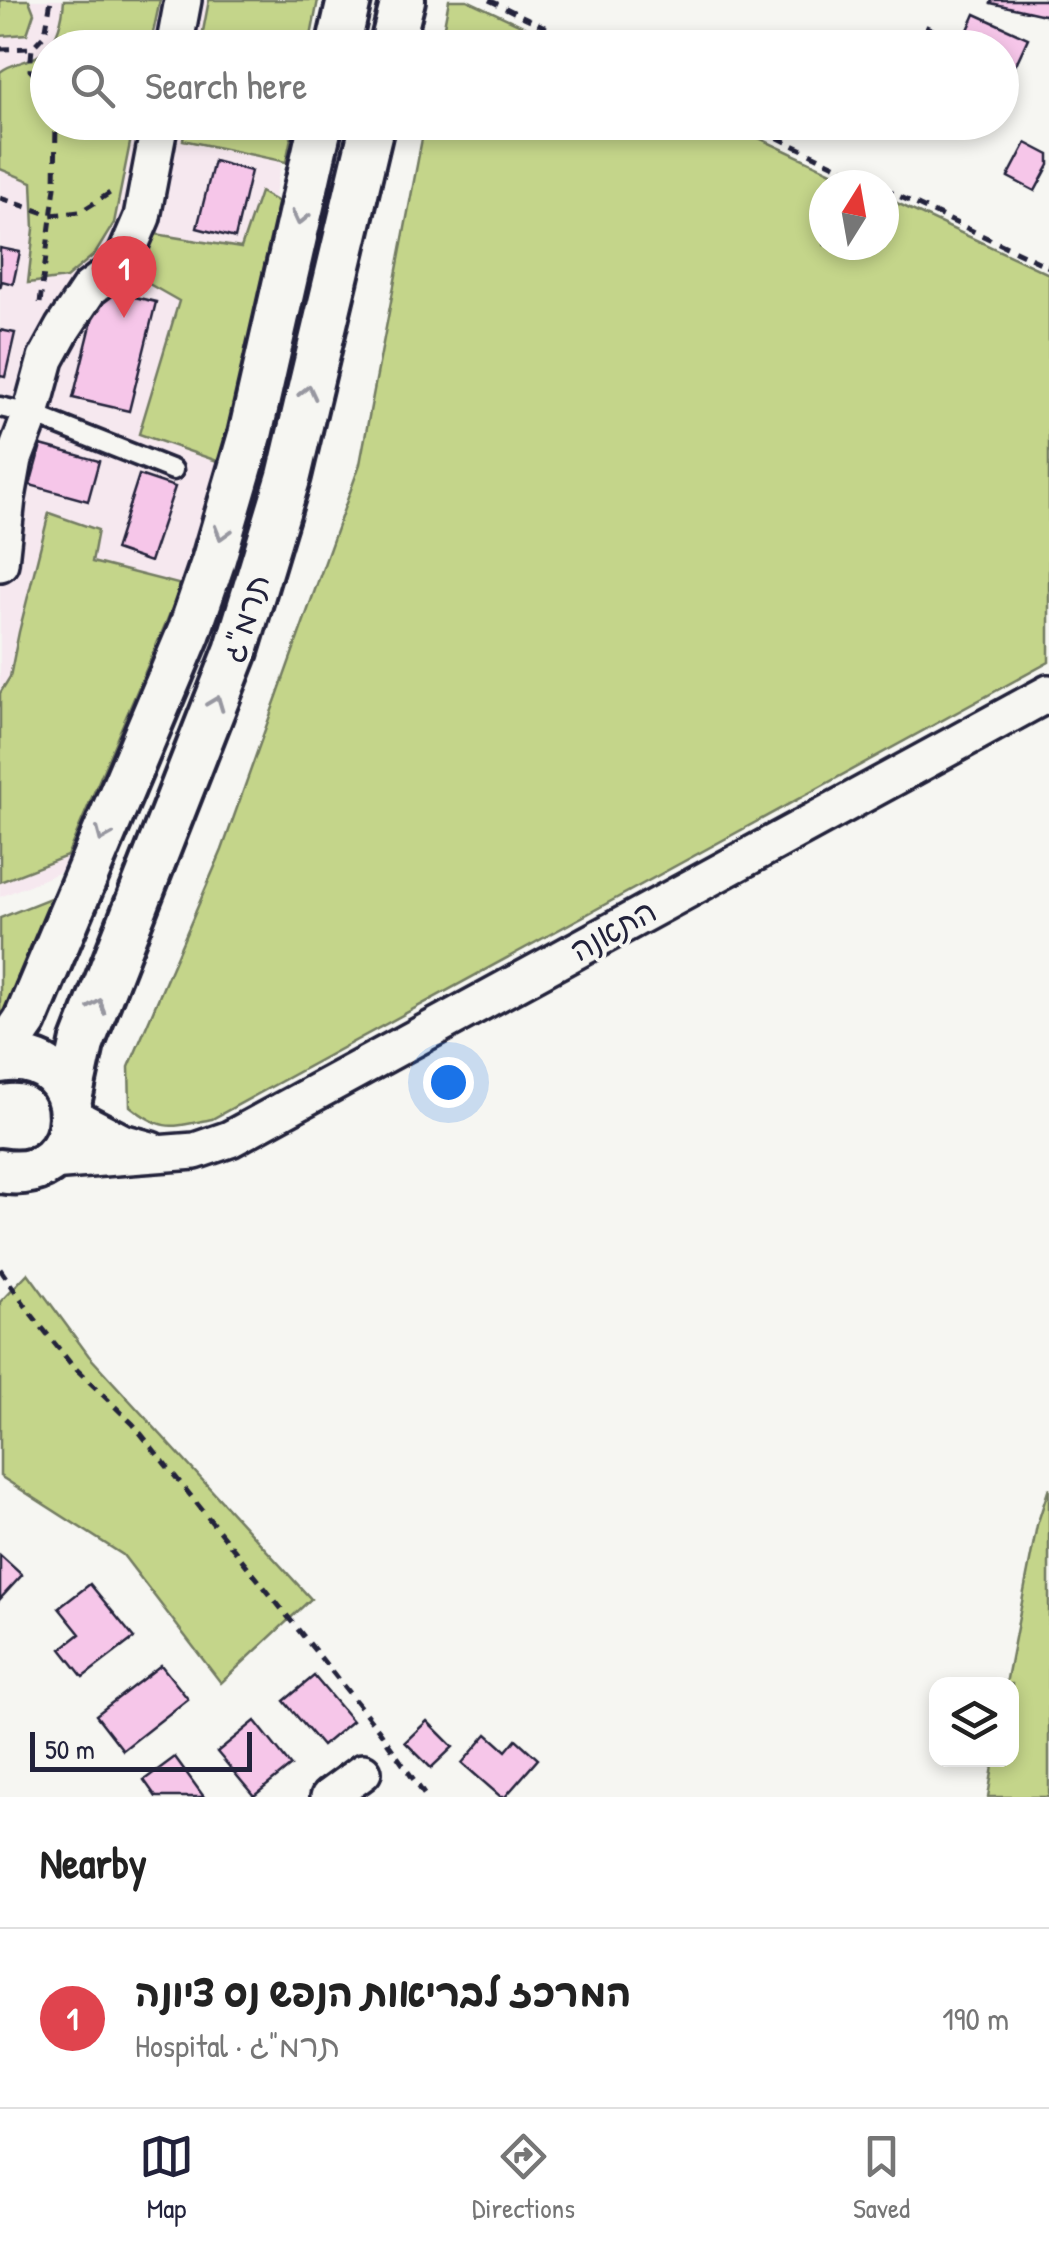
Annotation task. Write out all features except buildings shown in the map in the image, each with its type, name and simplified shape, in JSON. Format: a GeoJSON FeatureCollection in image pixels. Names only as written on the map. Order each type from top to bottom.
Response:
{"type":"FeatureCollection","features":[{"type":"Feature","properties":{"kind":"street"},"geometry":{"type":"LineString","coordinates":[[177,30],[183,0]]}},
{"type":"Feature","properties":{"kind":"street"},"geometry":{"type":"LineString","coordinates":[[342,30],[349,0]]}},
{"type":"Feature","properties":{"kind":"street"},"geometry":{"type":"LineString","coordinates":[[396,30],[403,0]]}},
{"type":"Feature","properties":{"kind":"street"},"geometry":{"type":"LineString","coordinates":[[1,545],[16,411],[89,290],[122,264],[142,217],[157,140]]}},
{"type":"Feature","properties":{"kind":"street","name":"תרמ\"ג"},"geometry":{"type":"LineString","coordinates":[[0,1059],[25,1020],[189,632],[207,580],[250,435],[317,140]]}},
{"type":"Feature","properties":{"kind":"street","name":"תרמ\"ג"},"geometry":{"type":"LineString","coordinates":[[19,1176],[62,1149],[70,1134],[82,1044],[241,634],[289,476],[368,140]]}},
{"type":"Feature","properties":{"kind":"street","name":"התאנה"},"geometry":{"type":"LineString","coordinates":[[19,1176],[195,1152],[230,1140],[1049,693]]}},
{"type":"Feature","properties":{"kind":"street"},"geometry":{"type":"LineString","coordinates":[[0,1059],[33,1061],[49,1070],[62,1083],[71,1108]]}},
{"type":"Feature","properties":{"kind":"street","name":"התאנה"},"geometry":{"type":"LineString","coordinates":[[71,1108],[122,1142],[172,1154]]}},
{"type":"Feature","properties":{"kind":"street"},"geometry":{"type":"LineString","coordinates":[[329,1797],[363,1772]]}},
{"type":"Feature","properties":{"kind":"lane"},"geometry":{"type":"LineString","coordinates":[[16,411],[173,470]]}},
{"type":"Feature","properties":{"kind":"path"},"geometry":{"type":"LineString","coordinates":[[46,30],[51,0]]}},
{"type":"Feature","properties":{"kind":"path"},"geometry":{"type":"LineString","coordinates":[[488,0],[550,30]]}},
{"type":"Feature","properties":{"kind":"path"},"geometry":{"type":"LineString","coordinates":[[0,49],[30,48]]}},
{"type":"Feature","properties":{"kind":"path"},"geometry":{"type":"LineString","coordinates":[[46,359],[37,319],[55,187],[56,140]]}},
{"type":"Feature","properties":{"kind":"path"},"geometry":{"type":"LineString","coordinates":[[782,140],[845,170]]}},
{"type":"Feature","properties":{"kind":"path"},"geometry":{"type":"LineString","coordinates":[[0,198],[52,214],[80,212],[113,191],[148,186]]}},
{"type":"Feature","properties":{"kind":"path"},"geometry":{"type":"LineString","coordinates":[[899,196],[1049,268]]}},
{"type":"Feature","properties":{"kind":"path"},"geometry":{"type":"LineString","coordinates":[[0,1269],[71,1364],[133,1424],[378,1729],[426,1797]]}},
{"type":"Feature","properties":{"kind":"shaded area"},"geometry":{"type":"Polygon","coordinates":[[[0,0],[316,0],[310,30],[30,30],[30,140],[286,140],[207,514],[75,866],[0,897],[0,0]]]}},
{"type":"Feature","properties":{"kind":"green space"},"geometry":{"type":"Polygon","coordinates":[[[0,0],[29,0],[34,13],[27,34],[0,36],[0,0]]]}},
{"type":"Feature","properties":{"kind":"green space"},"geometry":{"type":"Polygon","coordinates":[[[64,0],[160,0],[154,30],[58,30],[64,0]]]}},
{"type":"Feature","properties":{"kind":"green space"},"geometry":{"type":"Polygon","coordinates":[[[209,0],[318,0],[312,30],[203,30],[209,0]]]}},
{"type":"Feature","properties":{"kind":"green space"},"geometry":{"type":"Polygon","coordinates":[[[449,0],[467,0],[531,30],[443,30],[449,0]]]}},
{"type":"Feature","properties":{"kind":"green space"},"geometry":{"type":"Polygon","coordinates":[[[30,60],[30,140],[131,140],[114,223],[95,254],[66,278],[28,283],[34,229],[32,182],[0,169],[0,72],[30,60]]]}},
{"type":"Feature","properties":{"kind":"green space"},"geometry":{"type":"Polygon","coordinates":[[[183,140],[291,140],[286,162],[183,140]]]}},
{"type":"Feature","properties":{"kind":"green space"},"geometry":{"type":"Polygon","coordinates":[[[422,140],[763,140],[827,170],[809,170],[809,260],[899,260],[899,204],[1049,274],[1049,662],[212,1119],[168,1126],[151,1121],[130,1106],[129,1067],[222,850],[360,464],[422,140]]]}},
{"type":"Feature","properties":{"kind":"green space"},"geometry":{"type":"Polygon","coordinates":[[[260,192],[280,203],[226,464],[139,434],[179,301],[135,276],[155,234],[241,248],[260,192]]]}},
{"type":"Feature","properties":{"kind":"green space"},"geometry":{"type":"Polygon","coordinates":[[[49,513],[98,530],[92,562],[182,585],[67,856],[0,882],[0,693],[10,677],[49,513]]]}},
{"type":"Feature","properties":{"kind":"green space"},"geometry":{"type":"Polygon","coordinates":[[[65,892],[4,1022],[0,1023],[0,918],[65,892]]]}},
{"type":"Feature","properties":{"kind":"green space"},"geometry":{"type":"Polygon","coordinates":[[[28,1273],[89,1356],[311,1599],[221,1683],[123,1555],[0,1476],[0,1302],[28,1273]]]}},
{"type":"Feature","properties":{"kind":"green space"},"geometry":{"type":"Polygon","coordinates":[[[1049,1488],[1049,1797],[988,1797],[993,1767],[1019,1767],[1019,1677],[1007,1677],[1037,1525],[1049,1488]]]}},
{"type":"Feature","properties":{"kind":"place","name":"המרכז לבריאות הנפש נס ציונה"},"geometry":{"type":"Point","coordinates":[124,318]}}]}
